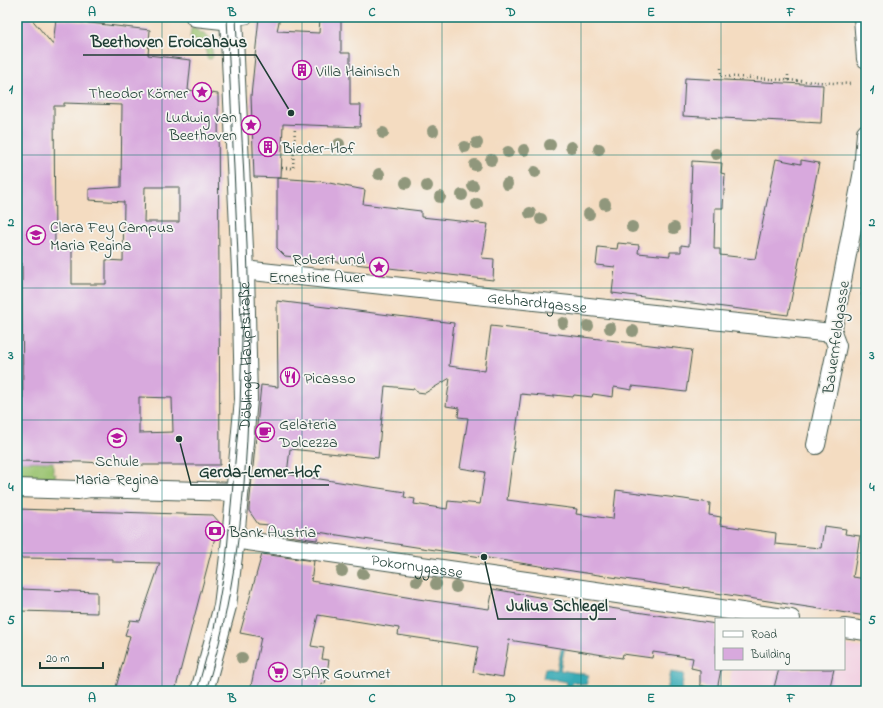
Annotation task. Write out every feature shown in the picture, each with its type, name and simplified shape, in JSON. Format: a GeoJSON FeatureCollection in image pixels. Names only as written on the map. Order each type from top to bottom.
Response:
{"type":"FeatureCollection","features":[{"type":"Feature","properties":{"kind":"main road","name":"Döblinger Hauptstraße"},"geometry":{"type":"LineString","coordinates":[[202,691],[225,606],[244,428],[246,376],[237,18]]}},
{"type":"Feature","properties":{"kind":"street"},"geometry":{"type":"LineString","coordinates":[[195,17],[237,18]]}},
{"type":"Feature","properties":{"kind":"street"},"geometry":{"type":"LineString","coordinates":[[863,17],[866,59]]}},
{"type":"Feature","properties":{"kind":"street","name":"Bauernfeldgasse"},"geometry":{"type":"LineString","coordinates":[[816,445],[837,346],[832,334],[863,171],[866,133]]}},
{"type":"Feature","properties":{"kind":"street","name":"Gebhardtgasse"},"geometry":{"type":"LineString","coordinates":[[243,270],[832,334]]}},
{"type":"Feature","properties":{"kind":"street"},"geometry":{"type":"LineString","coordinates":[[17,488],[78,490],[90,488],[238,492]]}},
{"type":"Feature","properties":{"kind":"street","name":"Pokornygasse"},"geometry":{"type":"LineString","coordinates":[[233,539],[784,618]]}},
{"type":"Feature","properties":{"kind":"street"},"geometry":{"type":"LineString","coordinates":[[845,628],[866,631]]}},
{"type":"Feature","properties":{"kind":"path"},"geometry":{"type":"LineString","coordinates":[[721,68],[721,76],[851,84]]}},
{"type":"Feature","properties":{"kind":"path"},"geometry":{"type":"LineString","coordinates":[[788,72],[788,80]]}},
{"type":"Feature","properties":{"kind":"path"},"geometry":{"type":"LineString","coordinates":[[282,168],[293,168],[295,127]]}},
{"type":"Feature","properties":{"kind":"path"},"geometry":{"type":"LineString","coordinates":[[861,294],[866,295]]}},
{"type":"Feature","properties":{"kind":"shaded area"},"geometry":{"type":"Polygon","coordinates":[[[845,645],[866,648],[856,691],[728,691],[732,670],[845,670],[845,645]]]}},
{"type":"Feature","properties":{"kind":"green space"},"geometry":{"type":"Polygon","coordinates":[[[193,28],[210,38],[213,56],[211,59],[207,58],[205,45],[190,39],[191,29],[193,28]]]}},
{"type":"Feature","properties":{"kind":"green space"},"geometry":{"type":"Polygon","coordinates":[[[17,461],[53,462],[53,473],[56,474],[55,477],[52,479],[17,479],[17,461]]]}},
{"type":"Feature","properties":{"kind":"water"},"geometry":{"type":"Polygon","coordinates":[[[570,607],[573,607],[560,670],[589,675],[586,685],[572,682],[570,691],[566,691],[567,682],[543,678],[545,668],[557,670],[570,607]]]}},
{"type":"Feature","properties":{"kind":"water"},"geometry":{"type":"Polygon","coordinates":[[[671,672],[684,674],[681,691],[667,691],[671,672]]]}},
{"type":"Feature","properties":{"kind":"building"},"geometry":{"type":"Polygon","coordinates":[[[17,17],[30,17],[53,45],[56,19],[150,30],[148,55],[191,60],[188,90],[218,94],[220,465],[139,465],[17,461],[17,413],[23,413],[22,263],[17,263],[17,17]],[[64,103],[64,106],[54,106],[55,248],[72,248],[72,284],[106,284],[106,260],[123,261],[124,202],[89,200],[89,189],[121,187],[122,105],[64,103]],[[145,187],[144,222],[179,222],[179,187],[145,187]],[[139,397],[139,433],[173,432],[172,398],[139,397]]]}},
{"type":"Feature","properties":{"kind":"building"},"geometry":{"type":"Polygon","coordinates":[[[259,17],[280,17],[277,31],[319,33],[320,17],[341,17],[341,53],[350,53],[350,105],[361,105],[360,127],[283,124],[281,178],[254,177],[251,96],[259,17]]]}},
{"type":"Feature","properties":{"kind":"building"},"geometry":{"type":"Polygon","coordinates":[[[685,78],[823,85],[821,123],[683,116],[685,78]]]}},
{"type":"Feature","properties":{"kind":"building"},"geometry":{"type":"Polygon","coordinates":[[[776,159],[801,164],[801,160],[819,163],[788,315],[612,293],[615,267],[596,265],[598,247],[617,249],[618,243],[639,245],[638,253],[670,256],[670,252],[681,252],[681,245],[689,246],[692,161],[722,163],[721,173],[725,174],[723,208],[715,208],[714,249],[720,249],[720,255],[755,259],[776,159]]]}},
{"type":"Feature","properties":{"kind":"building"},"geometry":{"type":"Polygon","coordinates":[[[277,178],[319,181],[365,190],[363,204],[421,211],[421,217],[488,224],[482,258],[494,259],[493,280],[285,256],[277,248],[277,178]]]}},
{"type":"Feature","properties":{"kind":"building"},"geometry":{"type":"Polygon","coordinates":[[[277,301],[454,323],[449,366],[485,371],[491,326],[692,350],[686,392],[632,386],[632,390],[614,387],[613,397],[593,394],[592,397],[554,395],[554,397],[521,394],[507,500],[577,509],[576,514],[613,519],[616,490],[684,499],[710,503],[709,515],[721,517],[720,525],[776,533],[775,544],[821,548],[824,526],[846,529],[845,534],[860,536],[853,577],[866,579],[866,616],[318,532],[317,540],[268,533],[270,525],[258,524],[249,511],[249,508],[261,385],[278,387],[277,301]],[[450,378],[425,393],[417,392],[415,389],[385,386],[378,458],[290,449],[287,474],[405,492],[404,497],[415,499],[414,504],[447,509],[448,501],[480,504],[485,472],[460,468],[468,418],[458,417],[459,408],[446,406],[450,378]]]}},
{"type":"Feature","properties":{"kind":"building"},"geometry":{"type":"Polygon","coordinates":[[[17,509],[213,515],[219,522],[175,691],[115,691],[130,636],[125,635],[130,620],[140,621],[160,563],[113,562],[113,559],[17,558],[17,509]]]}},
{"type":"Feature","properties":{"kind":"building"},"geometry":{"type":"Polygon","coordinates":[[[262,554],[314,561],[311,581],[418,599],[489,609],[493,589],[584,605],[715,624],[715,670],[721,670],[717,690],[700,685],[700,670],[691,668],[693,658],[653,652],[652,658],[623,654],[622,658],[509,640],[503,677],[473,672],[478,647],[398,635],[399,628],[318,615],[311,646],[324,648],[322,659],[329,660],[325,684],[321,683],[320,691],[250,691],[261,637],[240,633],[262,554]]]}},
{"type":"Feature","properties":{"kind":"building"},"geometry":{"type":"Polygon","coordinates":[[[20,589],[97,592],[97,613],[19,611],[20,589]]]}},
{"type":"Feature","properties":{"kind":"building"},"geometry":{"type":"Polygon","coordinates":[[[779,670],[834,670],[829,691],[773,691],[779,670]]]}},
{"type":"Feature","properties":{"kind":"tram line"},"geometry":{"type":"LineString","coordinates":[[197,691],[214,629],[226,561],[240,407],[242,341],[227,17]]}},
{"type":"Feature","properties":{"kind":"tram line"},"geometry":{"type":"LineString","coordinates":[[206,691],[227,609],[240,526],[247,441],[249,356],[248,271],[236,17]]}},
{"type":"Feature","properties":{"kind":"place","name":"Villa Hainisch"},"geometry":{"type":"Point","coordinates":[302,70]}},
{"type":"Feature","properties":{"kind":"place","name":"Theodor Körner"},"geometry":{"type":"Point","coordinates":[202,92]}},
{"type":"Feature","properties":{"kind":"place","name":"Beethoven Eroicahaus"},"geometry":{"type":"Point","coordinates":[291,113]}},
{"type":"Feature","properties":{"kind":"place","name":"Ludwig van Beethoven"},"geometry":{"type":"Point","coordinates":[251,125]}},
{"type":"Feature","properties":{"kind":"place","name":"Bieder-Hof"},"geometry":{"type":"Point","coordinates":[268,147]}},
{"type":"Feature","properties":{"kind":"place","name":"Clara Fey Campus Maria Regina"},"geometry":{"type":"Point","coordinates":[36,235]}},
{"type":"Feature","properties":{"kind":"place","name":"Robert und Ernestine Auer"},"geometry":{"type":"Point","coordinates":[379,267]}},
{"type":"Feature","properties":{"kind":"place","name":"Picasso"},"geometry":{"type":"Point","coordinates":[290,377]}},
{"type":"Feature","properties":{"kind":"place","name":"Gelateria Dolcezza"},"geometry":{"type":"Point","coordinates":[265,432]}},
{"type":"Feature","properties":{"kind":"place","name":"Schule Maria-Regina"},"geometry":{"type":"Point","coordinates":[117,438]}},
{"type":"Feature","properties":{"kind":"place","name":"Gerda-Lerner-Hof"},"geometry":{"type":"Point","coordinates":[179,439]}},
{"type":"Feature","properties":{"kind":"place","name":"Bank Austria"},"geometry":{"type":"Point","coordinates":[215,531]}},
{"type":"Feature","properties":{"kind":"place","name":"Julius Schlegel"},"geometry":{"type":"Point","coordinates":[484,557]}},
{"type":"Feature","properties":{"kind":"place","name":"SPAR Gourmet"},"geometry":{"type":"Point","coordinates":[278,672]}}]}
